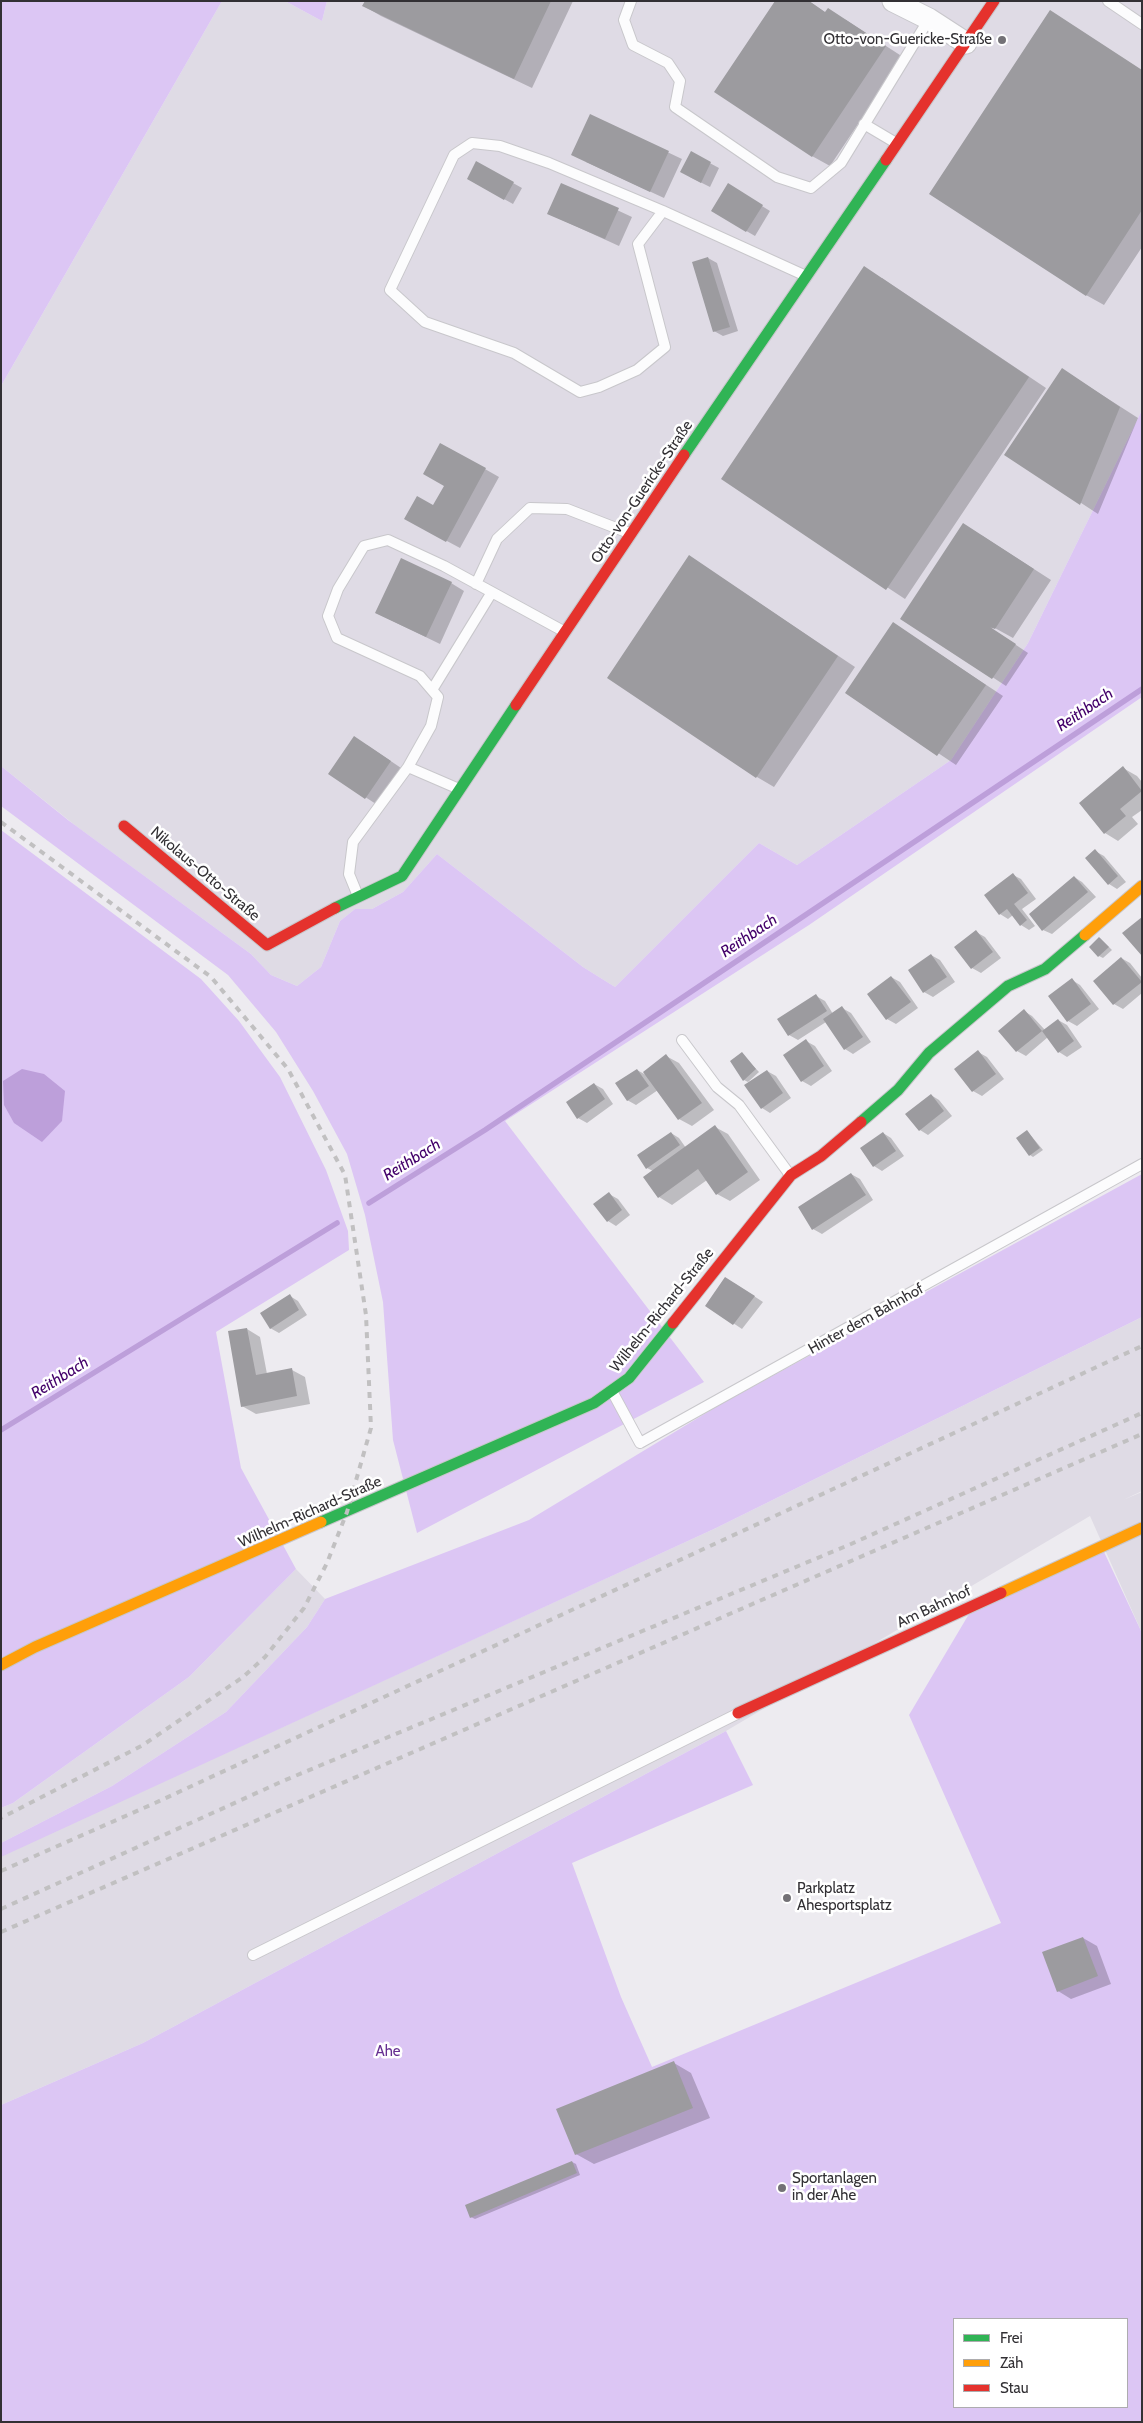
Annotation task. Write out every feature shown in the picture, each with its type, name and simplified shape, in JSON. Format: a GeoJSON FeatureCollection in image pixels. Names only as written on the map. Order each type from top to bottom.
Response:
{"type":"FeatureCollection","features":[{"type":"Feature","properties":{"kind":"street"},"geometry":{"type":"LineString","coordinates":[[893,1],[966,43]]}},
{"type":"Feature","properties":{"kind":"street","name":"Otto-von-Guericke-Straße"},"geometry":{"type":"LineString","coordinates":[[267,946],[358,896],[402,876],[631,534],[994,1]]}},
{"type":"Feature","properties":{"kind":"street","name":"Nikolaus-Otto-Straße"},"geometry":{"type":"LineString","coordinates":[[124,826],[267,946]]}},
{"type":"Feature","properties":{"kind":"street","name":"Wilhelm-Richard-Straße"},"geometry":{"type":"LineString","coordinates":[[1,1665],[35,1647],[594,1403],[612,1392],[629,1378],[791,1175],[821,1156],[898,1090],[929,1053],[1008,986],[1045,969],[1142,886]]}},
{"type":"Feature","properties":{"kind":"street","name":"Am Bahnhof"},"geometry":{"type":"LineString","coordinates":[[738,1713],[1142,1528]]}},
{"type":"Feature","properties":{"kind":"lane"},"geometry":{"type":"LineString","coordinates":[[631,1],[624,20],[633,45],[668,63],[680,81],[675,107],[777,177],[811,188],[841,163],[929,20]]}},
{"type":"Feature","properties":{"kind":"lane"},"geometry":{"type":"LineString","coordinates":[[1108,1],[1142,24]]}},
{"type":"Feature","properties":{"kind":"lane"},"geometry":{"type":"LineString","coordinates":[[864,124],[897,144]]}},
{"type":"Feature","properties":{"kind":"lane"},"geometry":{"type":"LineString","coordinates":[[663,211],[638,244],[665,347],[637,370],[599,387],[580,392],[514,354],[425,322],[390,290],[454,155],[472,143],[500,146],[549,163],[663,211],[807,276]]}},
{"type":"Feature","properties":{"kind":"lane"},"geometry":{"type":"LineString","coordinates":[[476,584],[497,539],[530,508],[566,509],[631,534]]}},
{"type":"Feature","properties":{"kind":"lane"},"geometry":{"type":"LineString","coordinates":[[358,896],[349,874],[353,842],[408,767],[431,726],[438,697],[420,676],[337,638],[328,616],[338,589],[364,546],[388,540],[492,592],[566,632]]}},
{"type":"Feature","properties":{"kind":"lane"},"geometry":{"type":"LineString","coordinates":[[432,690],[492,592]]}},
{"type":"Feature","properties":{"kind":"lane"},"geometry":{"type":"LineString","coordinates":[[408,767],[460,790]]}},
{"type":"Feature","properties":{"kind":"lane"},"geometry":{"type":"LineString","coordinates":[[682,1040],[716,1088],[739,1105],[791,1175]]}},
{"type":"Feature","properties":{"kind":"lane","name":"Hinter dem Bahnhof"},"geometry":{"type":"LineString","coordinates":[[612,1392],[640,1443],[1142,1164]]}},
{"type":"Feature","properties":{"kind":"lane"},"geometry":{"type":"LineString","coordinates":[[253,1955],[738,1713]]}},
{"type":"Feature","properties":{"kind":"shaded area"},"geometry":{"type":"Polygon","coordinates":[[[222,1],[285,1],[322,21],[327,1],[1142,1],[1142,410],[1028,643],[951,760],[797,865],[759,843],[615,987],[583,967],[437,854],[403,892],[372,909],[355,909],[340,921],[321,967],[297,986],[271,975],[251,954],[76,826],[1,766],[1,386],[222,1]]]}},
{"type":"Feature","properties":{"kind":"shaded area"},"geometry":{"type":"Polygon","coordinates":[[[22,1069],[44,1074],[65,1091],[62,1121],[42,1142],[14,1123],[4,1105],[3,1081],[22,1069]]]}},
{"type":"Feature","properties":{"kind":"shaded area"},"geometry":{"type":"Polygon","coordinates":[[[1142,1317],[1142,1491],[1123,1500],[1142,1492],[1142,1633],[1090,1516],[726,1731],[143,2043],[1,2105],[1,1856],[716,1528],[1142,1317]]]}},
{"type":"Feature","properties":{"kind":"shaded area"},"geometry":{"type":"Polygon","coordinates":[[[296,1569],[325,1599],[307,1627],[226,1712],[112,1786],[1,1843],[1,1808],[13,1803],[189,1677],[296,1569]]]}},
{"type":"Feature","properties":{"kind":"green space"},"geometry":{"type":"Polygon","coordinates":[[[1,1],[222,1],[1,386],[1,1]]]}},
{"type":"Feature","properties":{"kind":"green space"},"geometry":{"type":"Polygon","coordinates":[[[285,1],[327,1],[322,21],[285,1]]]}},
{"type":"Feature","properties":{"kind":"green space"},"geometry":{"type":"Polygon","coordinates":[[[1142,410],[1142,697],[809,925],[505,1121],[704,1382],[417,1533],[393,1440],[383,1302],[365,1215],[347,1154],[313,1091],[276,1032],[228,975],[1,806],[1,766],[68,820],[251,954],[271,975],[297,986],[321,967],[340,921],[355,909],[372,909],[403,892],[437,854],[583,967],[615,987],[759,843],[797,865],[951,760],[1028,643],[1142,410]]]}},
{"type":"Feature","properties":{"kind":"green space"},"geometry":{"type":"Polygon","coordinates":[[[1,830],[201,979],[239,1021],[280,1077],[326,1170],[348,1231],[349,1250],[216,1332],[241,1468],[296,1569],[189,1677],[13,1803],[1,1808],[1,830]]]}},
{"type":"Feature","properties":{"kind":"green space"},"geometry":{"type":"Polygon","coordinates":[[[1142,1174],[1142,1317],[716,1528],[1,1857],[1,1843],[112,1786],[226,1712],[307,1627],[325,1599],[529,1520],[721,1404],[1142,1174]]]}},
{"type":"Feature","properties":{"kind":"green space","name":"Sportanlagen in der Ahe"},"geometry":{"type":"Polygon","coordinates":[[[1104,1552],[1142,1633],[1142,2422],[1,2422],[1,2105],[143,2043],[726,1731],[753,1785],[572,1863],[621,1997],[652,2067],[1001,1923],[909,1715],[969,1614],[1104,1552]]]}},
{"type":"Feature","properties":{"kind":"building"},"geometry":{"type":"Polygon","coordinates":[[[365,1],[551,1],[514,79],[362,6],[365,1]]]}},
{"type":"Feature","properties":{"kind":"building"},"geometry":{"type":"Polygon","coordinates":[[[775,1],[809,1],[825,12],[828,8],[886,46],[812,157],[714,92],[775,1]]]}},
{"type":"Feature","properties":{"kind":"building"},"geometry":{"type":"Polygon","coordinates":[[[1050,10],[1142,70],[1142,210],[1086,296],[929,194],[1050,10]]]}},
{"type":"Feature","properties":{"kind":"building"},"geometry":{"type":"Polygon","coordinates":[[[590,114],[669,151],[650,192],[571,155],[590,114]]]}},
{"type":"Feature","properties":{"kind":"building"},"geometry":{"type":"Polygon","coordinates":[[[691,151],[711,162],[701,183],[680,172],[691,151]]]}},
{"type":"Feature","properties":{"kind":"building"},"geometry":{"type":"Polygon","coordinates":[[[476,161],[514,182],[504,200],[467,179],[476,161]]]}},
{"type":"Feature","properties":{"kind":"building"},"geometry":{"type":"Polygon","coordinates":[[[561,183],[619,208],[605,239],[547,214],[561,183]]]}},
{"type":"Feature","properties":{"kind":"building"},"geometry":{"type":"Polygon","coordinates":[[[728,183],[763,205],[746,232],[711,211],[728,183]]]}},
{"type":"Feature","properties":{"kind":"building"},"geometry":{"type":"Polygon","coordinates":[[[708,257],[730,327],[713,332],[692,262],[708,257]]]}},
{"type":"Feature","properties":{"kind":"building"},"geometry":{"type":"Polygon","coordinates":[[[864,266],[1029,377],[886,590],[721,479],[864,266]]]}},
{"type":"Feature","properties":{"kind":"building"},"geometry":{"type":"Polygon","coordinates":[[[1062,368],[1120,407],[1080,505],[1004,455],[1062,368]]]}},
{"type":"Feature","properties":{"kind":"building"},"geometry":{"type":"Polygon","coordinates":[[[440,443],[486,468],[446,542],[404,519],[417,496],[433,505],[444,486],[423,474],[440,443]]]}},
{"type":"Feature","properties":{"kind":"building"},"geometry":{"type":"Polygon","coordinates":[[[963,523],[1034,569],[995,629],[990,627],[1016,644],[992,679],[900,619],[963,523]]]}},
{"type":"Feature","properties":{"kind":"building"},"geometry":{"type":"Polygon","coordinates":[[[689,555],[838,656],[756,778],[607,678],[689,555]]]}},
{"type":"Feature","properties":{"kind":"building"},"geometry":{"type":"Polygon","coordinates":[[[401,558],[452,582],[426,637],[375,613],[401,558]]]}},
{"type":"Feature","properties":{"kind":"building"},"geometry":{"type":"Polygon","coordinates":[[[893,622],[986,685],[937,756],[845,693],[893,622]]]}},
{"type":"Feature","properties":{"kind":"building"},"geometry":{"type":"Polygon","coordinates":[[[354,736],[391,761],[365,799],[328,774],[354,736]]]}},
{"type":"Feature","properties":{"kind":"building"},"geometry":{"type":"Polygon","coordinates":[[[1123,766],[1142,791],[1120,809],[1126,816],[1104,834],[1079,803],[1123,766]]]}},
{"type":"Feature","properties":{"kind":"building"},"geometry":{"type":"Polygon","coordinates":[[[1095,849],[1118,876],[1108,885],[1085,858],[1095,849]]]}},
{"type":"Feature","properties":{"kind":"building"},"geometry":{"type":"Polygon","coordinates":[[[1013,873],[1028,893],[1014,904],[1027,920],[1020,926],[1007,909],[999,915],[984,895],[1013,873]]]}},
{"type":"Feature","properties":{"kind":"building"},"geometry":{"type":"Polygon","coordinates":[[[1074,876],[1088,892],[1042,931],[1029,914],[1074,876]]]}},
{"type":"Feature","properties":{"kind":"building"},"geometry":{"type":"Polygon","coordinates":[[[1142,917],[1142,956],[1122,933],[1142,917]]]}},
{"type":"Feature","properties":{"kind":"building"},"geometry":{"type":"Polygon","coordinates":[[[976,930],[993,952],[971,969],[954,947],[976,930]]]}},
{"type":"Feature","properties":{"kind":"building"},"geometry":{"type":"Polygon","coordinates":[[[1099,937],[1109,947],[1098,957],[1089,947],[1099,937]]]}},
{"type":"Feature","properties":{"kind":"building"},"geometry":{"type":"Polygon","coordinates":[[[931,954],[947,977],[923,993],[908,970],[931,954]]]}},
{"type":"Feature","properties":{"kind":"building"},"geometry":{"type":"Polygon","coordinates":[[[1121,957],[1142,982],[1113,1005],[1093,981],[1121,957]]]}},
{"type":"Feature","properties":{"kind":"building"},"geometry":{"type":"Polygon","coordinates":[[[891,976],[911,1002],[886,1020],[867,994],[891,976]]]}},
{"type":"Feature","properties":{"kind":"building"},"geometry":{"type":"Polygon","coordinates":[[[1072,978],[1091,1004],[1067,1022],[1048,996],[1072,978]]]}},
{"type":"Feature","properties":{"kind":"building"},"geometry":{"type":"Polygon","coordinates":[[[816,994],[827,1011],[788,1036],[777,1019],[816,994]]]}},
{"type":"Feature","properties":{"kind":"building"},"geometry":{"type":"Polygon","coordinates":[[[842,1006],[863,1037],[844,1050],[823,1019],[842,1006]]]}},
{"type":"Feature","properties":{"kind":"building"},"geometry":{"type":"Polygon","coordinates":[[[1024,1009],[1042,1031],[1016,1052],[998,1031],[1024,1009]]]}},
{"type":"Feature","properties":{"kind":"building"},"geometry":{"type":"Polygon","coordinates":[[[1058,1019],[1074,1041],[1058,1053],[1042,1031],[1058,1019]]]}},
{"type":"Feature","properties":{"kind":"building"},"geometry":{"type":"Polygon","coordinates":[[[806,1039],[824,1066],[801,1082],[783,1055],[806,1039]]]}},
{"type":"Feature","properties":{"kind":"building"},"geometry":{"type":"Polygon","coordinates":[[[978,1050],[996,1074],[972,1092],[954,1069],[978,1050]]]}},
{"type":"Feature","properties":{"kind":"building"},"geometry":{"type":"Polygon","coordinates":[[[742,1052],[756,1069],[743,1081],[730,1061],[742,1052]]]}},
{"type":"Feature","properties":{"kind":"building"},"geometry":{"type":"Polygon","coordinates":[[[666,1054],[702,1103],[678,1120],[643,1072],[666,1054]]]}},
{"type":"Feature","properties":{"kind":"building"},"geometry":{"type":"Polygon","coordinates":[[[637,1069],[649,1086],[627,1101],[615,1083],[637,1069]]]}},
{"type":"Feature","properties":{"kind":"building"},"geometry":{"type":"Polygon","coordinates":[[[767,1070],[783,1093],[761,1109],[744,1085],[767,1070]]]}},
{"type":"Feature","properties":{"kind":"building"},"geometry":{"type":"Polygon","coordinates":[[[594,1083],[605,1099],[577,1119],[566,1102],[594,1083]]]}},
{"type":"Feature","properties":{"kind":"building"},"geometry":{"type":"Polygon","coordinates":[[[931,1094],[944,1111],[919,1131],[905,1114],[931,1094]]]}},
{"type":"Feature","properties":{"kind":"building"},"geometry":{"type":"Polygon","coordinates":[[[715,1125],[748,1172],[716,1195],[698,1169],[658,1198],[643,1177],[715,1125]]]}},
{"type":"Feature","properties":{"kind":"building"},"geometry":{"type":"Polygon","coordinates":[[[1027,1130],[1040,1148],[1029,1156],[1016,1138],[1027,1130]]]}},
{"type":"Feature","properties":{"kind":"building"},"geometry":{"type":"Polygon","coordinates":[[[671,1132],[680,1145],[646,1169],[637,1155],[671,1132]]]}},
{"type":"Feature","properties":{"kind":"building"},"geometry":{"type":"Polygon","coordinates":[[[883,1132],[896,1151],[873,1167],[860,1148],[883,1132]]]}},
{"type":"Feature","properties":{"kind":"building"},"geometry":{"type":"Polygon","coordinates":[[[851,1173],[866,1195],[812,1230],[798,1207],[851,1173]]]}},
{"type":"Feature","properties":{"kind":"building"},"geometry":{"type":"Polygon","coordinates":[[[609,1192],[622,1210],[607,1222],[593,1204],[609,1192]]]}},
{"type":"Feature","properties":{"kind":"building"},"geometry":{"type":"Polygon","coordinates":[[[725,1277],[755,1296],[733,1325],[705,1306],[725,1277]]]}},
{"type":"Feature","properties":{"kind":"building"},"geometry":{"type":"Polygon","coordinates":[[[290,1294],[299,1310],[270,1329],[260,1313],[290,1294]]]}},
{"type":"Feature","properties":{"kind":"building"},"geometry":{"type":"Polygon","coordinates":[[[247,1328],[256,1375],[292,1368],[297,1396],[241,1407],[228,1331],[247,1328]]]}},
{"type":"Feature","properties":{"kind":"building"},"geometry":{"type":"Polygon","coordinates":[[[1083,1937],[1098,1976],[1057,1992],[1042,1952],[1083,1937]]]}},
{"type":"Feature","properties":{"kind":"building"},"geometry":{"type":"Polygon","coordinates":[[[674,2061],[693,2108],[575,2155],[556,2109],[674,2061]]]}},
{"type":"Feature","properties":{"kind":"building"},"geometry":{"type":"Polygon","coordinates":[[[572,2161],[577,2173],[470,2218],[465,2205],[572,2161]]]}},
{"type":"Feature","properties":{"kind":"waterway","name":"Reithbach"},"geometry":{"type":"LineString","coordinates":[[369,1203],[485,1130],[1142,689]]}},
{"type":"Feature","properties":{"kind":"waterway","name":"Reithbach"},"geometry":{"type":"LineString","coordinates":[[1,1430],[337,1223]]}},
{"type":"Feature","properties":{"kind":"railway"},"geometry":{"type":"LineString","coordinates":[[1,822],[211,977],[288,1069],[345,1175],[366,1315],[371,1428],[347,1512],[327,1563],[304,1608],[265,1657],[243,1677],[143,1745],[1,1818]]}},
{"type":"Feature","properties":{"kind":"railway"},"geometry":{"type":"LineString","coordinates":[[1,1871],[155,1803],[1142,1346]]}},
{"type":"Feature","properties":{"kind":"railway"},"geometry":{"type":"LineString","coordinates":[[1,1909],[283,1781],[851,1544],[1142,1413]]}},
{"type":"Feature","properties":{"kind":"railway"},"geometry":{"type":"LineString","coordinates":[[1,1932],[1142,1434]]}},
{"type":"Feature","properties":{"kind":"traffic: fast"},"geometry":{"type":"LineString","coordinates":[[684,455],[886,160]]}},
{"type":"Feature","properties":{"kind":"traffic: fast"},"geometry":{"type":"LineString","coordinates":[[335,908],[402,876],[516,705]]}},
{"type":"Feature","properties":{"kind":"traffic: fast"},"geometry":{"type":"LineString","coordinates":[[861,1122],[898,1090],[929,1053],[1008,986],[1045,969],[1085,935]]}},
{"type":"Feature","properties":{"kind":"traffic: fast"},"geometry":{"type":"LineString","coordinates":[[321,1522],[594,1403],[629,1378],[673,1323]]}},
{"type":"Feature","properties":{"kind":"traffic: slow"},"geometry":{"type":"LineString","coordinates":[[1085,935],[1142,886]]}},
{"type":"Feature","properties":{"kind":"traffic: slow"},"geometry":{"type":"LineString","coordinates":[[1,1665],[35,1647],[321,1522]]}},
{"type":"Feature","properties":{"kind":"traffic: slow"},"geometry":{"type":"LineString","coordinates":[[1001,1593],[1142,1528]]}},
{"type":"Feature","properties":{"kind":"traffic: jam"},"geometry":{"type":"LineString","coordinates":[[886,160],[994,1]]}},
{"type":"Feature","properties":{"kind":"traffic: jam"},"geometry":{"type":"LineString","coordinates":[[516,705],[684,455]]}},
{"type":"Feature","properties":{"kind":"traffic: jam"},"geometry":{"type":"LineString","coordinates":[[124,826],[267,945],[335,908]]}},
{"type":"Feature","properties":{"kind":"traffic: jam"},"geometry":{"type":"LineString","coordinates":[[673,1323],[791,1175],[821,1156],[861,1122]]}},
{"type":"Feature","properties":{"kind":"traffic: jam"},"geometry":{"type":"LineString","coordinates":[[738,1713],[1001,1593]]}},
{"type":"Feature","properties":{"kind":"place","name":"Otto-von-Guericke-Straße"},"geometry":{"type":"Point","coordinates":[1002,40]}},
{"type":"Feature","properties":{"kind":"place","name":"Parkplatz Ahesportsplatz"},"geometry":{"type":"Point","coordinates":[787,1898]}},
{"type":"Feature","properties":{"kind":"place","name":"Sportanlagen in der Ahe"},"geometry":{"type":"Point","coordinates":[782,2188]}},
{"type":"Feature","properties":{"kind":"park label","name":"Ahe"},"geometry":{"type":"Point","coordinates":[388,2052]}}]}
